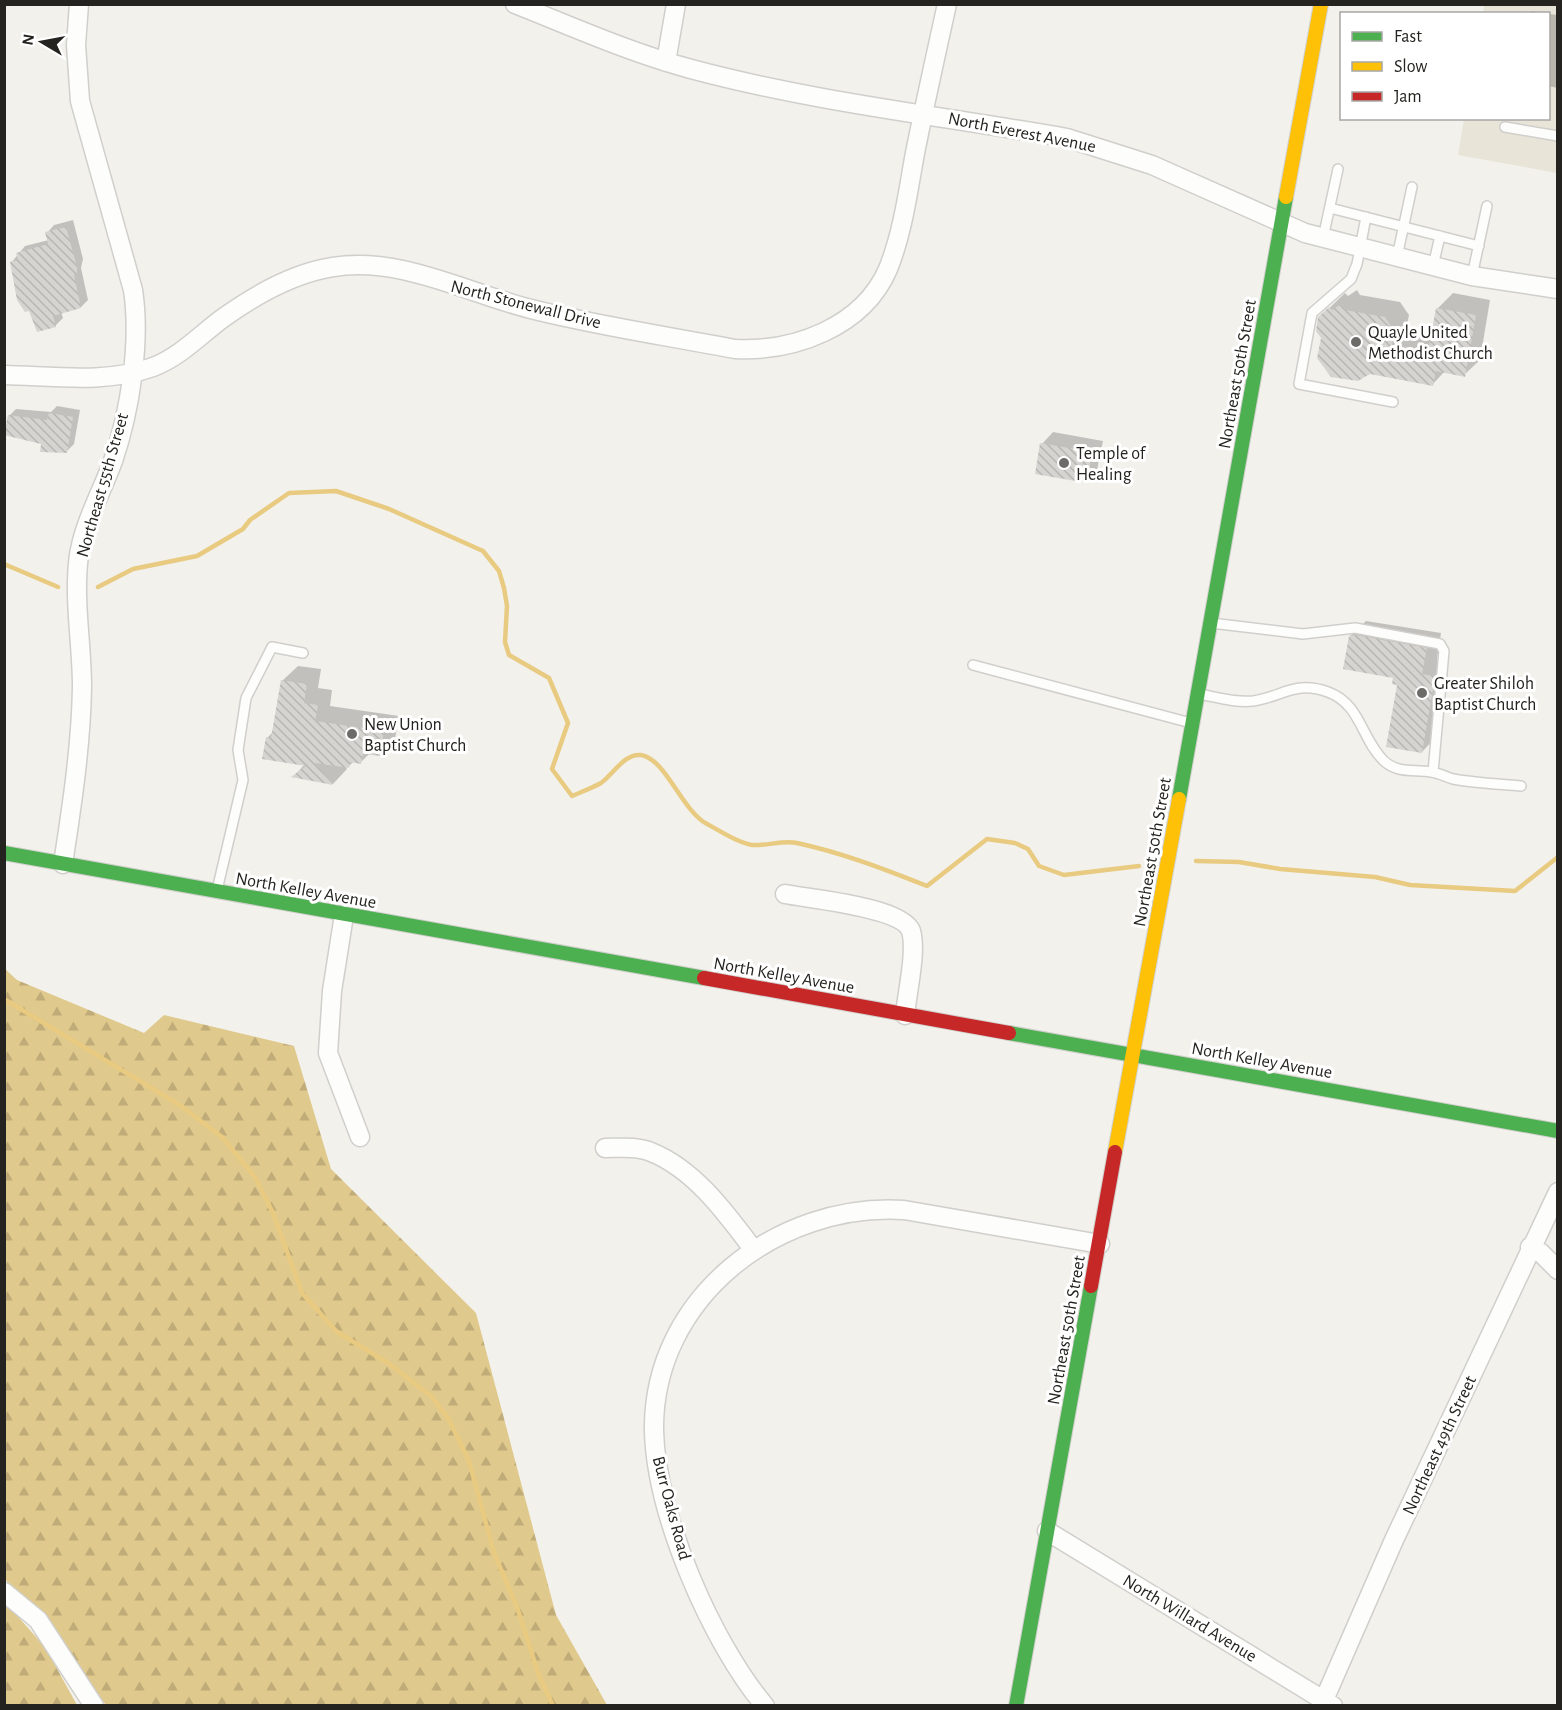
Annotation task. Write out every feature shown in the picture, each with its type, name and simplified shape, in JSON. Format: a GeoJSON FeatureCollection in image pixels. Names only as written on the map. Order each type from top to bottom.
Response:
{"type":"FeatureCollection","features":[{"type":"Feature","properties":{"kind":"street","name":"Northeast 55th Street"},"geometry":{"type":"LineString","coordinates":[[63,864],[74,785],[82,689],[76,579],[80,552],[114,458],[131,374],[135,304],[80,102],[76,45],[79,4]]}},
{"type":"Feature","properties":{"kind":"street","name":"North Everest Avenue"},"geometry":{"type":"LineString","coordinates":[[515,4],[666,62],[763,86],[1067,138],[1106,148],[1152,165],[1282,224],[1323,238],[1472,276],[1557,289]]}},
{"type":"Feature","properties":{"kind":"street"},"geometry":{"type":"LineString","coordinates":[[666,62],[676,4]]}},
{"type":"Feature","properties":{"kind":"street","name":"North Stonewall Drive"},"geometry":{"type":"LineString","coordinates":[[4,375],[104,378],[131,374],[176,356],[223,318],[285,282],[330,267],[351,264],[395,268],[558,315],[735,349],[759,351],[785,347],[810,339],[855,311],[873,292],[887,270],[896,243],[947,4]]}},
{"type":"Feature","properties":{"kind":"street","name":"Northeast 50th Street"},"geometry":{"type":"LineString","coordinates":[[1016,1706],[1194,724],[1321,4]]}},
{"type":"Feature","properties":{"kind":"street","name":"North Kelley Avenue"},"geometry":{"type":"LineString","coordinates":[[4,853],[1557,1131]]}},
{"type":"Feature","properties":{"kind":"street"},"geometry":{"type":"LineString","coordinates":[[785,894],[877,911],[905,922],[910,931],[912,944],[905,1015]]}},
{"type":"Feature","properties":{"kind":"street"},"geometry":{"type":"LineString","coordinates":[[344,915],[332,991],[328,1053],[360,1137]]}},
{"type":"Feature","properties":{"kind":"street"},"geometry":{"type":"LineString","coordinates":[[605,1148],[638,1149],[666,1160],[688,1176],[714,1202],[753,1249]]}},
{"type":"Feature","properties":{"kind":"street","name":"Northeast 49th Street"},"geometry":{"type":"LineString","coordinates":[[1328,1702],[1394,1540],[1557,1191]]}},
{"type":"Feature","properties":{"kind":"street","name":"Burr Oaks Road"},"geometry":{"type":"LineString","coordinates":[[765,1706],[723,1644],[696,1591],[676,1537],[662,1480],[654,1431],[658,1394],[672,1348],[684,1326],[721,1276],[753,1249],[795,1228],[849,1211],[877,1208],[937,1214],[1100,1244]]}},
{"type":"Feature","properties":{"kind":"street"},"geometry":{"type":"LineString","coordinates":[[1530,1247],[1541,1253],[1557,1270]]}},
{"type":"Feature","properties":{"kind":"street","name":"North Willard Avenue"},"geometry":{"type":"LineString","coordinates":[[1047,1531],[1328,1702]]}},
{"type":"Feature","properties":{"kind":"street"},"geometry":{"type":"LineString","coordinates":[[4,1592],[38,1620],[94,1706]]}},
{"type":"Feature","properties":{"kind":"lane"},"geometry":{"type":"LineString","coordinates":[[1505,127],[1557,136]]}},
{"type":"Feature","properties":{"kind":"lane"},"geometry":{"type":"LineString","coordinates":[[1323,238],[1338,169]]}},
{"type":"Feature","properties":{"kind":"lane"},"geometry":{"type":"LineString","coordinates":[[1397,257],[1412,187]]}},
{"type":"Feature","properties":{"kind":"lane"},"geometry":{"type":"LineString","coordinates":[[1472,276],[1487,206]]}},
{"type":"Feature","properties":{"kind":"lane"},"geometry":{"type":"LineString","coordinates":[[1330,208],[1479,246]]}},
{"type":"Feature","properties":{"kind":"lane"},"geometry":{"type":"LineString","coordinates":[[1366,217],[1351,279],[1312,313],[1299,384],[1394,402]]}},
{"type":"Feature","properties":{"kind":"lane"},"geometry":{"type":"LineString","coordinates":[[1433,266],[1440,236]]}},
{"type":"Feature","properties":{"kind":"lane"},"geometry":{"type":"LineString","coordinates":[[1211,623],[1303,634],[1355,628],[1440,644],[1444,651],[1433,772]]}},
{"type":"Feature","properties":{"kind":"lane"},"geometry":{"type":"LineString","coordinates":[[216,892],[243,780],[238,750],[248,691],[272,647],[303,653]]}},
{"type":"Feature","properties":{"kind":"lane"},"geometry":{"type":"LineString","coordinates":[[974,665],[1194,724]]}},
{"type":"Feature","properties":{"kind":"lane"},"geometry":{"type":"LineString","coordinates":[[1199,694],[1250,701],[1290,688],[1305,687],[1325,691],[1340,697],[1353,709],[1383,760],[1394,768],[1433,772],[1453,779],[1521,786]]}},
{"type":"Feature","properties":{"kind":"shaded area"},"geometry":{"type":"Polygon","coordinates":[[[1484,5],[1557,5],[1557,173],[1458,155],[1464,120],[1550,120],[1550,12],[1483,12],[1484,5]]]}},
{"type":"Feature","properties":{"kind":"green space"},"geometry":{"type":"Polygon","coordinates":[[[4,968],[17,980],[144,1033],[164,1015],[294,1046],[331,1169],[476,1313],[556,1615],[607,1705],[106,1705],[5,1579],[4,968]]]}},
{"type":"Feature","properties":{"kind":"green space"},"geometry":{"type":"Polygon","coordinates":[[[4,1601],[45,1647],[77,1705],[5,1705],[4,1601]]]}},
{"type":"Feature","properties":{"kind":"building"},"geometry":{"type":"Polygon","coordinates":[[[66,227],[77,267],[77,274],[74,275],[81,308],[53,316],[56,327],[37,332],[29,311],[25,312],[17,300],[10,262],[18,260],[16,253],[48,244],[45,232],[66,227]]]}},
{"type":"Feature","properties":{"kind":"building","name":"Quayle United Methodist Church"},"geometry":{"type":"Polygon","coordinates":[[[1341,304],[1345,310],[1385,317],[1394,331],[1392,345],[1428,352],[1436,308],[1476,315],[1465,377],[1436,371],[1433,386],[1370,374],[1358,381],[1331,377],[1317,358],[1321,338],[1316,331],[1318,317],[1329,307],[1332,310],[1341,304]]]}},
{"type":"Feature","properties":{"kind":"building"},"geometry":{"type":"Polygon","coordinates":[[[49,413],[73,417],[67,453],[40,452],[41,444],[4,435],[8,415],[47,420],[49,413]]]}},
{"type":"Feature","properties":{"kind":"building","name":"Temple of Healing"},"geometry":{"type":"Polygon","coordinates":[[[1040,443],[1092,452],[1087,483],[1035,474],[1040,443]]]}},
{"type":"Feature","properties":{"kind":"building","name":"Greater Shiloh Baptist Church"},"geometry":{"type":"Polygon","coordinates":[[[1355,635],[1427,648],[1422,674],[1434,676],[1434,683],[1422,753],[1386,747],[1397,685],[1392,684],[1393,678],[1343,669],[1349,636],[1355,635]]]}},
{"type":"Feature","properties":{"kind":"building","name":"New Union Baptist Church"},"geometry":{"type":"Polygon","coordinates":[[[281,680],[307,684],[304,703],[318,705],[315,721],[384,731],[380,756],[363,754],[361,764],[350,762],[349,768],[315,763],[333,785],[291,777],[306,766],[262,759],[266,737],[271,738],[281,680]]]}},
{"type":"Feature","properties":{"kind":"waterway"},"geometry":{"type":"LineString","coordinates":[[98,587],[133,569],[197,556],[243,529],[250,520],[289,493],[336,491],[389,509],[483,551],[499,571],[507,606],[505,642],[509,655],[549,678],[568,723],[552,769],[572,796],[601,783],[629,757],[641,755],[658,766],[698,817],[734,839],[752,845],[792,842],[814,847],[863,862],[927,886],[987,839],[1015,843],[1028,849],[1039,866],[1064,875],[1139,866]]}},
{"type":"Feature","properties":{"kind":"waterway"},"geometry":{"type":"LineString","coordinates":[[4,564],[58,587]]}},
{"type":"Feature","properties":{"kind":"waterway"},"geometry":{"type":"LineString","coordinates":[[1196,861],[1239,862],[1280,869],[1375,877],[1410,885],[1515,891],[1558,857]]}},
{"type":"Feature","properties":{"kind":"waterway"},"geometry":{"type":"LineString","coordinates":[[4,999],[181,1106],[222,1137],[255,1177],[273,1213],[302,1293],[337,1332],[388,1363],[431,1396],[448,1418],[469,1461],[494,1553],[517,1607],[538,1673],[553,1706]]}},
{"type":"Feature","properties":{"kind":"traffic: fast"},"geometry":{"type":"LineString","coordinates":[[1179,799],[1286,197]]}},
{"type":"Feature","properties":{"kind":"traffic: fast"},"geometry":{"type":"LineString","coordinates":[[4,853],[704,978]]}},
{"type":"Feature","properties":{"kind":"traffic: fast"},"geometry":{"type":"LineString","coordinates":[[1009,1033],[1558,1131]]}},
{"type":"Feature","properties":{"kind":"traffic: fast"},"geometry":{"type":"LineString","coordinates":[[1016,1706],[1091,1286]]}},
{"type":"Feature","properties":{"kind":"traffic: slow"},"geometry":{"type":"LineString","coordinates":[[1286,197],[1321,4]]}},
{"type":"Feature","properties":{"kind":"traffic: slow"},"geometry":{"type":"LineString","coordinates":[[1115,1152],[1179,799]]}},
{"type":"Feature","properties":{"kind":"traffic: jam"},"geometry":{"type":"LineString","coordinates":[[704,978],[1009,1033]]}},
{"type":"Feature","properties":{"kind":"traffic: jam"},"geometry":{"type":"LineString","coordinates":[[1091,1286],[1115,1152]]}},
{"type":"Feature","properties":{"kind":"place","name":"Quayle United Methodist Church"},"geometry":{"type":"Point","coordinates":[1356,342]}},
{"type":"Feature","properties":{"kind":"place","name":"Temple of Healing"},"geometry":{"type":"Point","coordinates":[1064,463]}},
{"type":"Feature","properties":{"kind":"place","name":"Greater Shiloh Baptist Church"},"geometry":{"type":"Point","coordinates":[1422,693]}},
{"type":"Feature","properties":{"kind":"place","name":"New Union Baptist Church"},"geometry":{"type":"Point","coordinates":[352,734]}}]}
